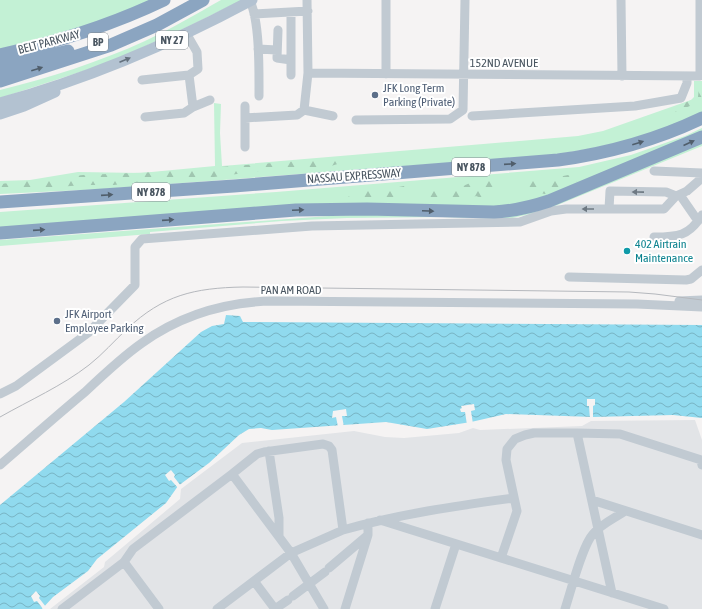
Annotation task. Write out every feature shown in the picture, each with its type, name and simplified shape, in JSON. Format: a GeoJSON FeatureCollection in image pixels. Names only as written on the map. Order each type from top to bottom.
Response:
{"type":"FeatureCollection","features":[{"type":"Feature","properties":{"kind":"highway","name":"BELT PARKWAY"},"geometry":{"type":"LineString","coordinates":[[0,55],[47,44],[90,31],[132,15],[164,0]]}},
{"type":"Feature","properties":{"kind":"highway","name":"BELT PARKWAY"},"geometry":{"type":"LineString","coordinates":[[0,68],[54,55],[100,41],[145,23],[190,0]]}},
{"type":"Feature","properties":{"kind":"highway"},"geometry":{"type":"LineString","coordinates":[[0,80],[111,45],[158,25],[203,0]]}},
{"type":"Feature","properties":{"kind":"highway","name":"NASSAU EXPRESSWAY"},"geometry":{"type":"LineString","coordinates":[[0,202],[194,189],[558,160],[594,155],[629,146],[663,135],[702,118]]}},
{"type":"Feature","properties":{"kind":"highway"},"geometry":{"type":"LineString","coordinates":[[0,233],[296,210],[359,209],[488,212],[512,211],[529,208],[549,201],[702,137]]}},
{"type":"Feature","properties":{"kind":"main road","name":"NY 27"},"geometry":{"type":"LineString","coordinates":[[0,103],[89,74],[186,33],[251,1]]}},
{"type":"Feature","properties":{"kind":"main road"},"geometry":{"type":"LineString","coordinates":[[0,114],[44,98],[89,74]]}},
{"type":"Feature","properties":{"kind":"street"},"geometry":{"type":"LineString","coordinates":[[304,110],[308,74],[308,0]]}},
{"type":"Feature","properties":{"kind":"street"},"geometry":{"type":"LineString","coordinates":[[386,0],[386,74]]}},
{"type":"Feature","properties":{"kind":"street"},"geometry":{"type":"LineString","coordinates":[[356,120],[450,119],[463,110],[465,0]]}},
{"type":"Feature","properties":{"kind":"street"},"geometry":{"type":"LineString","coordinates":[[622,0],[622,76]]}},
{"type":"Feature","properties":{"kind":"street","name":"152ND AVENUE"},"geometry":{"type":"LineString","coordinates":[[308,74],[700,76],[700,0]]}},
{"type":"Feature","properties":{"kind":"street"},"geometry":{"type":"LineString","coordinates":[[251,1],[254,9],[258,49],[259,96]]}},
{"type":"Feature","properties":{"kind":"street"},"geometry":{"type":"LineString","coordinates":[[254,14],[308,11]]}},
{"type":"Feature","properties":{"kind":"street"},"geometry":{"type":"LineString","coordinates":[[291,12],[291,75]]}},
{"type":"Feature","properties":{"kind":"street"},"geometry":{"type":"LineString","coordinates":[[278,30],[277,58],[291,60]]}},
{"type":"Feature","properties":{"kind":"street"},"geometry":{"type":"LineString","coordinates":[[142,80],[190,75],[198,69],[198,52],[186,33]]}},
{"type":"Feature","properties":{"kind":"street"},"geometry":{"type":"LineString","coordinates":[[258,49],[278,50]]}},
{"type":"Feature","properties":{"kind":"street"},"geometry":{"type":"LineString","coordinates":[[190,75],[193,107]]}},
{"type":"Feature","properties":{"kind":"street"},"geometry":{"type":"LineString","coordinates":[[472,116],[635,106],[681,98],[687,83],[687,76]]}},
{"type":"Feature","properties":{"kind":"street"},"geometry":{"type":"LineString","coordinates":[[145,117],[184,113],[193,107],[210,100]]}},
{"type":"Feature","properties":{"kind":"street"},"geometry":{"type":"LineString","coordinates":[[244,106],[245,147]]}},
{"type":"Feature","properties":{"kind":"street"},"geometry":{"type":"LineString","coordinates":[[245,118],[297,115],[304,110],[332,116]]}},
{"type":"Feature","properties":{"kind":"street"},"geometry":{"type":"LineString","coordinates":[[654,171],[702,173]]}},
{"type":"Feature","properties":{"kind":"street"},"geometry":{"type":"LineString","coordinates":[[0,394],[16,386],[88,333],[135,285],[135,247],[142,239],[312,226],[520,222],[551,211],[566,209],[664,209],[678,195],[702,178]]}},
{"type":"Feature","properties":{"kind":"street"},"geometry":{"type":"LineString","coordinates":[[609,209],[610,192],[666,192],[678,195],[700,218],[690,230],[680,235],[654,237]]}},
{"type":"Feature","properties":{"kind":"street"},"geometry":{"type":"LineString","coordinates":[[569,276],[686,280],[702,270]]}},
{"type":"Feature","properties":{"kind":"street","name":"PAN AM ROAD"},"geometry":{"type":"LineString","coordinates":[[638,304],[702,300]]}},
{"type":"Feature","properties":{"kind":"street","name":"PAN AM ROAD"},"geometry":{"type":"LineString","coordinates":[[0,465],[124,357],[148,339],[183,320],[224,306],[273,301],[638,304],[702,306]]}},
{"type":"Feature","properties":{"kind":"street"},"geometry":{"type":"LineString","coordinates":[[501,558],[517,511],[506,460],[507,449],[515,439],[534,433],[620,434],[701,460],[702,465]]}},
{"type":"Feature","properties":{"kind":"street"},"geometry":{"type":"LineString","coordinates":[[577,433],[612,593]]}},
{"type":"Feature","properties":{"kind":"street"},"geometry":{"type":"LineString","coordinates":[[62,609],[124,562],[133,550],[257,454],[323,444],[329,446],[332,450],[343,530]]}},
{"type":"Feature","properties":{"kind":"street"},"geometry":{"type":"LineString","coordinates":[[269,451],[279,518],[279,537]]}},
{"type":"Feature","properties":{"kind":"street"},"geometry":{"type":"LineString","coordinates":[[0,460],[12,454]]}},
{"type":"Feature","properties":{"kind":"street"},"geometry":{"type":"LineString","coordinates":[[232,474],[291,553],[310,584],[322,608],[332,609]]}},
{"type":"Feature","properties":{"kind":"street"},"geometry":{"type":"LineString","coordinates":[[218,609],[291,553],[343,530],[380,520],[436,509],[514,498]]}},
{"type":"Feature","properties":{"kind":"street"},"geometry":{"type":"LineString","coordinates":[[592,500],[702,535]]}},
{"type":"Feature","properties":{"kind":"street"},"geometry":{"type":"LineString","coordinates":[[565,609],[585,546],[598,528],[625,511]]}},
{"type":"Feature","properties":{"kind":"street"},"geometry":{"type":"LineString","coordinates":[[380,520],[660,608]]}},
{"type":"Feature","properties":{"kind":"street"},"geometry":{"type":"LineString","coordinates":[[345,609],[368,535],[368,523]]}},
{"type":"Feature","properties":{"kind":"street"},"geometry":{"type":"LineString","coordinates":[[254,581],[275,609],[310,584],[368,535]]}},
{"type":"Feature","properties":{"kind":"street"},"geometry":{"type":"LineString","coordinates":[[435,609],[456,544]]}},
{"type":"Feature","properties":{"kind":"street"},"geometry":{"type":"LineString","coordinates":[[585,546],[602,548]]}},
{"type":"Feature","properties":{"kind":"street"},"geometry":{"type":"LineString","coordinates":[[124,562],[159,609]]}},
{"type":"Feature","properties":{"kind":"shaded area"},"geometry":{"type":"Polygon","coordinates":[[[695,420],[702,440],[702,609],[50,609],[104,567],[105,562],[180,499],[181,489],[242,443],[354,431],[385,437],[404,438],[459,433],[473,428],[480,430],[582,426],[591,421],[695,420]]]}},
{"type":"Feature","properties":{"kind":"green space"},"geometry":{"type":"Polygon","coordinates":[[[0,0],[152,0],[113,17],[50,37],[0,49],[0,0]]]}},
{"type":"Feature","properties":{"kind":"green space"},"geometry":{"type":"Polygon","coordinates":[[[221,0],[242,0],[108,63],[0,98],[0,90],[74,69],[128,49],[164,32],[221,0]]]}},
{"type":"Feature","properties":{"kind":"green space"},"geometry":{"type":"Polygon","coordinates":[[[694,81],[702,81],[702,112],[643,136],[583,150],[541,156],[103,189],[0,194],[0,181],[30,180],[78,172],[141,173],[215,166],[214,103],[221,104],[220,133],[222,166],[578,136],[603,131],[691,100],[694,97],[694,81]]]}},
{"type":"Feature","properties":{"kind":"green space"},"geometry":{"type":"Polygon","coordinates":[[[702,85],[702,101],[668,115],[657,115],[698,97],[699,87],[702,85]]]}},
{"type":"Feature","properties":{"kind":"green space"},"geometry":{"type":"Polygon","coordinates":[[[702,128],[702,135],[517,209],[414,208],[0,230],[0,212],[276,192],[579,167],[631,155],[685,136],[702,128]]]}},
{"type":"Feature","properties":{"kind":"green space"},"geometry":{"type":"Polygon","coordinates":[[[702,142],[702,146],[543,211],[508,219],[442,217],[347,218],[282,221],[150,232],[150,234],[0,246],[0,240],[329,216],[374,214],[495,216],[702,142]]]}},
{"type":"Feature","properties":{"kind":"green space"},"geometry":{"type":"Polygon","coordinates":[[[347,157],[344,162],[331,166],[267,170],[214,177],[194,178],[181,176],[114,185],[85,185],[0,191],[0,184],[83,175],[158,172],[347,157]]]}},
{"type":"Feature","properties":{"kind":"green space"},"geometry":{"type":"Polygon","coordinates":[[[583,172],[580,180],[545,194],[535,192],[522,185],[528,179],[532,178],[558,177],[583,172]]]}},
{"type":"Feature","properties":{"kind":"green space"},"geometry":{"type":"Polygon","coordinates":[[[484,180],[490,181],[497,187],[494,191],[493,200],[489,201],[476,196],[462,203],[455,203],[444,199],[426,200],[418,197],[418,194],[431,188],[456,189],[470,183],[476,183],[484,180]]]}},
{"type":"Feature","properties":{"kind":"green space"},"geometry":{"type":"Polygon","coordinates":[[[410,186],[411,188],[407,200],[404,201],[393,198],[382,201],[364,198],[348,198],[351,194],[359,190],[387,190],[410,186]]]}},
{"type":"Feature","properties":{"kind":"water"},"geometry":{"type":"Polygon","coordinates":[[[226,315],[240,316],[243,322],[702,325],[702,418],[673,415],[593,417],[506,414],[471,422],[427,429],[386,422],[272,430],[261,428],[249,429],[239,435],[209,463],[178,486],[166,503],[97,559],[88,571],[53,597],[42,609],[0,609],[0,505],[124,402],[201,332],[212,326],[224,324],[226,315]]]}},
{"type":"Feature","properties":{"kind":"pier"},"geometry":{"type":"Polygon","coordinates":[[[587,399],[595,399],[595,405],[593,406],[593,419],[590,419],[587,399]]]}},
{"type":"Feature","properties":{"kind":"pier"},"geometry":{"type":"Polygon","coordinates":[[[474,404],[475,410],[471,411],[473,424],[467,425],[465,412],[461,412],[461,406],[474,404]]]}},
{"type":"Feature","properties":{"kind":"pier"},"geometry":{"type":"Polygon","coordinates":[[[346,409],[347,416],[342,416],[344,427],[338,427],[336,417],[332,418],[333,411],[346,409]]]}},
{"type":"Feature","properties":{"kind":"pier"},"geometry":{"type":"Polygon","coordinates":[[[171,470],[181,486],[178,488],[171,480],[169,481],[165,475],[171,470]]]}},
{"type":"Feature","properties":{"kind":"pier"},"geometry":{"type":"Polygon","coordinates":[[[36,591],[46,607],[45,609],[43,609],[37,601],[34,602],[31,596],[36,591]]]}},
{"type":"Feature","properties":{"kind":"tram line"},"geometry":{"type":"LineString","coordinates":[[0,417],[79,373],[140,317],[153,308],[180,296],[209,289],[243,287],[629,292],[702,300]]}},
{"type":"Feature","properties":{"kind":"place","name":"JFK Long Term Parking (Private)"},"geometry":{"type":"Point","coordinates":[375,95]}},
{"type":"Feature","properties":{"kind":"place","name":"402 Airtrain Maintenance"},"geometry":{"type":"Point","coordinates":[627,251]}},
{"type":"Feature","properties":{"kind":"place","name":"JFK Airport Employee Parking"},"geometry":{"type":"Point","coordinates":[57,321]}}]}
